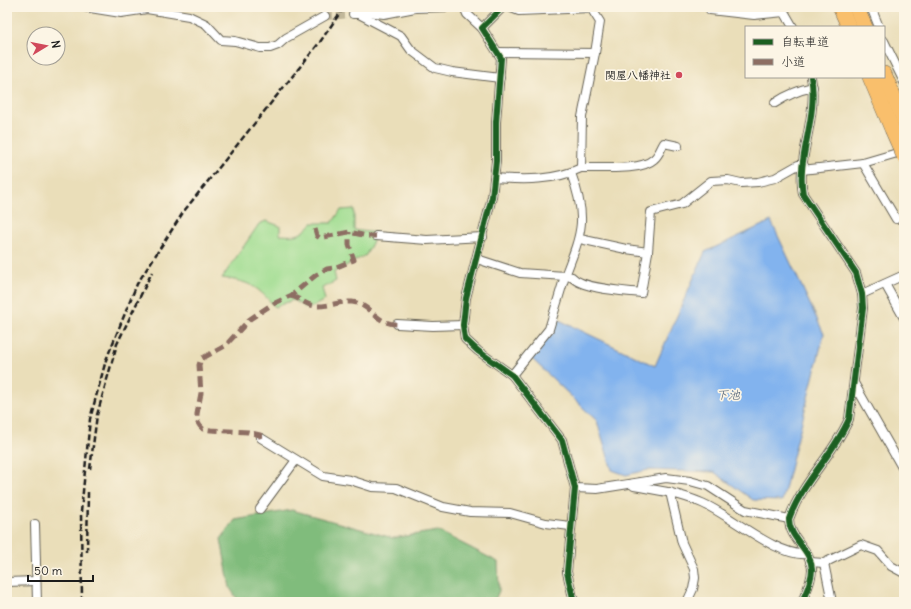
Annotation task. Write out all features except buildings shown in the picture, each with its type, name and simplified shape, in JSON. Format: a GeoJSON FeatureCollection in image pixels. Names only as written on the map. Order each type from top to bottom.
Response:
{"type":"FeatureCollection","features":[{"type":"Feature","properties":{"kind":"highway"},"geometry":{"type":"LineString","coordinates":[[840,7],[849,26]]}},
{"type":"Feature","properties":{"kind":"highway"},"geometry":{"type":"LineString","coordinates":[[856,7],[865,26]]}},
{"type":"Feature","properties":{"kind":"highway"},"geometry":{"type":"LineString","coordinates":[[885,76],[904,120]]}},
{"type":"Feature","properties":{"kind":"highway"},"geometry":{"type":"LineString","coordinates":[[870,78],[904,156]]}},
{"type":"Feature","properties":{"kind":"street"},"geometry":{"type":"LineString","coordinates":[[84,7],[121,13],[147,9],[189,16],[206,24],[222,40],[235,40],[260,48],[278,45],[286,38],[325,16]]}},
{"type":"Feature","properties":{"kind":"street"},"geometry":{"type":"LineString","coordinates":[[448,7],[415,8],[384,14],[368,12],[356,14],[402,36],[411,50],[435,68],[452,72],[500,78]]}},
{"type":"Feature","properties":{"kind":"street"},"geometry":{"type":"LineString","coordinates":[[464,7],[467,14],[482,28],[501,58],[492,197],[483,237],[466,298],[463,325],[465,339],[478,351],[512,375],[562,440],[575,488],[570,526],[567,572],[574,602]]}},
{"type":"Feature","properties":{"kind":"street"},"geometry":{"type":"LineString","coordinates":[[482,28],[503,7]]}},
{"type":"Feature","properties":{"kind":"street"},"geometry":{"type":"LineString","coordinates":[[509,7],[519,11],[591,8],[600,22],[582,117],[581,168]]}},
{"type":"Feature","properties":{"kind":"street"},"geometry":{"type":"LineString","coordinates":[[871,7],[878,26]]}},
{"type":"Feature","properties":{"kind":"street"},"geometry":{"type":"LineString","coordinates":[[710,10],[754,16],[782,9],[792,26]]}},
{"type":"Feature","properties":{"kind":"street"},"geometry":{"type":"LineString","coordinates":[[885,43],[904,82]]}},
{"type":"Feature","properties":{"kind":"street"},"geometry":{"type":"LineString","coordinates":[[498,52],[595,53]]}},
{"type":"Feature","properties":{"kind":"street"},"geometry":{"type":"LineString","coordinates":[[802,602],[811,580],[810,562],[807,554],[792,532],[789,519],[824,458],[844,430],[852,406],[863,308],[862,294],[856,273],[803,194],[800,180],[803,168],[813,87],[811,78]]}},
{"type":"Feature","properties":{"kind":"street"},"geometry":{"type":"LineString","coordinates":[[775,103],[789,94],[813,87]]}},
{"type":"Feature","properties":{"kind":"street"},"geometry":{"type":"LineString","coordinates":[[494,178],[542,179],[570,173],[581,168],[632,167],[654,159],[664,143],[678,146]]}},
{"type":"Feature","properties":{"kind":"street"},"geometry":{"type":"LineString","coordinates":[[477,259],[520,273],[572,277],[576,282],[641,293],[648,252],[651,212],[682,204],[711,181],[728,180],[741,183],[758,182],[775,178],[798,165],[803,168],[863,163],[904,151]]}},
{"type":"Feature","properties":{"kind":"street"},"geometry":{"type":"LineString","coordinates":[[863,163],[896,219]]}},
{"type":"Feature","properties":{"kind":"street"},"geometry":{"type":"LineString","coordinates":[[512,375],[549,329],[565,276],[580,238],[581,211],[570,173]]}},
{"type":"Feature","properties":{"kind":"street"},"geometry":{"type":"LineString","coordinates":[[376,236],[427,240],[483,237]]}},
{"type":"Feature","properties":{"kind":"street"},"geometry":{"type":"LineString","coordinates":[[580,238],[626,250],[648,252]]}},
{"type":"Feature","properties":{"kind":"street"},"geometry":{"type":"LineString","coordinates":[[862,294],[904,275]]}},
{"type":"Feature","properties":{"kind":"street"},"geometry":{"type":"LineString","coordinates":[[885,284],[904,318]]}},
{"type":"Feature","properties":{"kind":"street"},"geometry":{"type":"LineString","coordinates":[[397,324],[433,326],[463,325]]}},
{"type":"Feature","properties":{"kind":"street"},"geometry":{"type":"LineString","coordinates":[[854,383],[902,460],[904,471]]}},
{"type":"Feature","properties":{"kind":"street"},"geometry":{"type":"LineString","coordinates":[[261,438],[323,476],[355,481],[372,487],[396,488],[443,507],[470,512],[510,513],[570,526]]}},
{"type":"Feature","properties":{"kind":"street"},"geometry":{"type":"LineString","coordinates":[[260,509],[296,460]]}},
{"type":"Feature","properties":{"kind":"street"},"geometry":{"type":"LineString","coordinates":[[575,488],[597,489],[666,478],[690,481],[708,486],[745,510],[789,519]]}},
{"type":"Feature","properties":{"kind":"street"},"geometry":{"type":"LineString","coordinates":[[625,485],[670,492],[702,503],[716,510],[771,545],[800,555],[807,554]]}},
{"type":"Feature","properties":{"kind":"street"},"geometry":{"type":"LineString","coordinates":[[670,492],[682,543],[694,568],[696,578],[687,602]]}},
{"type":"Feature","properties":{"kind":"street"},"geometry":{"type":"LineString","coordinates":[[35,524],[37,602]]}},
{"type":"Feature","properties":{"kind":"street"},"geometry":{"type":"LineString","coordinates":[[810,562],[824,563],[861,545],[878,551],[891,566],[904,573]]}},
{"type":"Feature","properties":{"kind":"street"},"geometry":{"type":"LineString","coordinates":[[824,563],[832,602]]}},
{"type":"Feature","properties":{"kind":"street"},"geometry":{"type":"LineString","coordinates":[[7,582],[36,581]]}},
{"type":"Feature","properties":{"kind":"green space"},"geometry":{"type":"Polygon","coordinates":[[[354,209],[354,230],[377,233],[366,255],[334,272],[336,281],[322,288],[325,300],[308,309],[293,300],[275,307],[263,294],[252,286],[239,281],[222,278],[259,224],[266,221],[280,226],[280,235],[295,235],[302,233],[312,223],[332,223],[341,210],[354,209]]]}},
{"type":"Feature","properties":{"kind":"green space"},"geometry":{"type":"Polygon","coordinates":[[[292,510],[393,538],[438,531],[498,562],[499,591],[494,602],[239,602],[230,588],[221,539],[235,520],[292,510]]]}},
{"type":"Feature","properties":{"kind":"water","name":"下池"},"geometry":{"type":"Polygon","coordinates":[[[771,221],[824,334],[782,501],[753,500],[714,472],[648,470],[626,475],[612,470],[597,421],[530,357],[553,333],[557,319],[655,366],[705,252],[771,221]]]}},
{"type":"Feature","properties":{"kind":"tunnel"},"geometry":{"type":"LineString","coordinates":[[325,16],[353,14]]}},
{"type":"Feature","properties":{"kind":"railway"},"geometry":{"type":"LineString","coordinates":[[82,602],[81,512],[90,419],[106,360],[137,284],[184,211],[320,42],[344,7]]}},
{"type":"Feature","properties":{"kind":"railway"},"geometry":{"type":"LineString","coordinates":[[90,469],[97,415],[117,344],[152,272]]}},
{"type":"Feature","properties":{"kind":"railway"},"geometry":{"type":"LineString","coordinates":[[87,552],[88,492]]}},
{"type":"Feature","properties":{"kind":"marked path"},"geometry":{"type":"LineString","coordinates":[[315,229],[317,236],[320,238],[349,232],[367,236],[376,236]]}},
{"type":"Feature","properties":{"kind":"marked path"},"geometry":{"type":"LineString","coordinates":[[261,438],[260,435],[248,432],[211,430],[203,429],[200,426],[197,421],[197,414],[201,393],[199,365],[201,359],[225,346],[250,319],[271,305],[292,295],[316,275],[327,269],[334,268],[354,260],[349,245],[349,232]]}},
{"type":"Feature","properties":{"kind":"marked path"},"geometry":{"type":"LineString","coordinates":[[290,296],[315,306],[352,302],[364,306],[383,321],[397,324]]}},
{"type":"Feature","properties":{"kind":"cycle path"},"geometry":{"type":"LineString","coordinates":[[503,7],[482,28],[501,58],[496,122],[496,161],[492,197],[466,298],[463,325],[465,339],[478,351],[512,375],[562,440],[575,488],[567,572],[574,602]]}},
{"type":"Feature","properties":{"kind":"cycle path"},"geometry":{"type":"LineString","coordinates":[[802,602],[810,582],[812,573],[811,562],[792,532],[789,519],[802,493],[843,432],[849,419],[863,308],[862,294],[856,273],[803,194],[802,166],[812,106],[813,91],[811,78]]}},
{"type":"Feature","properties":{"kind":"place","name":"関屋八幡神社"},"geometry":{"type":"Point","coordinates":[679,75]}}]}
